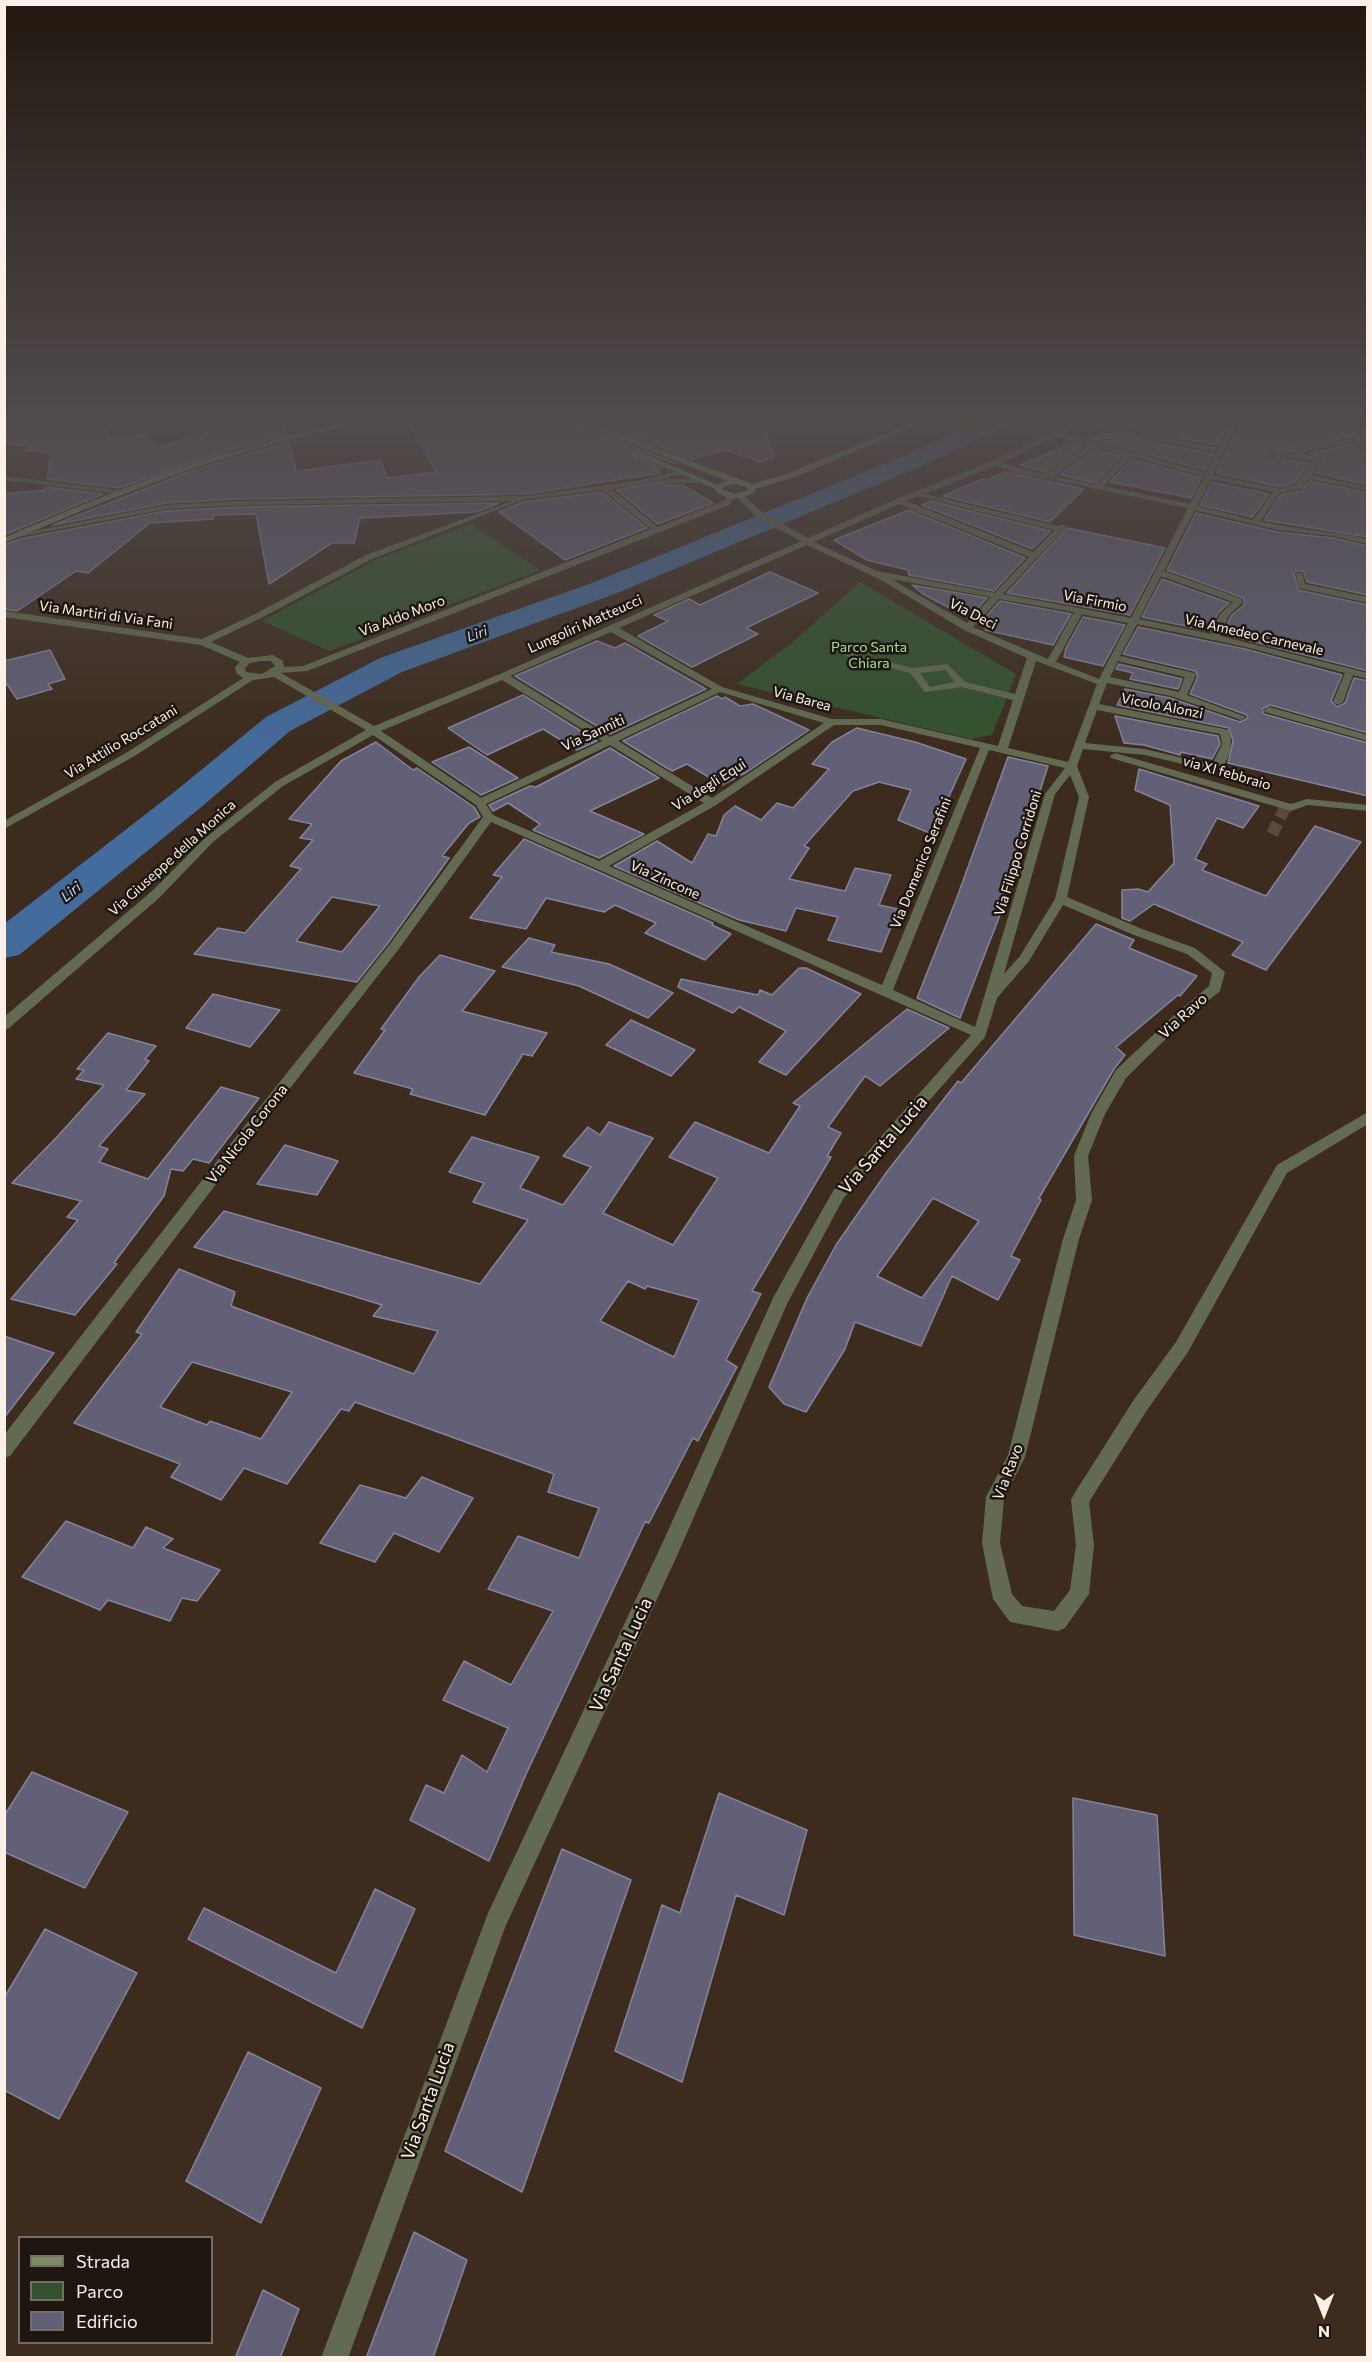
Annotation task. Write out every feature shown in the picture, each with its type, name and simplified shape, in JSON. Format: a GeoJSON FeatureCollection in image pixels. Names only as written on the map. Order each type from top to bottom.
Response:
{"type":"FeatureCollection","features":[{"type":"Feature","properties":{"kind":"main road"},"geometry":{"type":"LineString","coordinates":[[4,541],[34,528]]}},
{"type":"Feature","properties":{"kind":"street"},"geometry":{"type":"LineString","coordinates":[[18,535],[54,528]]}},
{"type":"Feature","properties":{"kind":"street"},"geometry":{"type":"LineString","coordinates":[[203,642],[369,557],[446,528]]}},
{"type":"Feature","properties":{"kind":"street","name":"Via Aldo Moro"},"geometry":{"type":"LineString","coordinates":[[250,677],[276,671],[304,669],[662,528]]}},
{"type":"Feature","properties":{"kind":"street","name":"Via Deci"},"geometry":{"type":"LineString","coordinates":[[784,528],[873,573],[968,628],[1032,658],[1103,681],[1182,696],[1241,717]]}},
{"type":"Feature","properties":{"kind":"street","name":"Lungoliri Matteucci"},"geometry":{"type":"LineString","coordinates":[[372,731],[503,676],[836,528]]}},
{"type":"Feature","properties":{"kind":"street"},"geometry":{"type":"LineString","coordinates":[[966,528],[1034,556]]}},
{"type":"Feature","properties":{"kind":"street"},"geometry":{"type":"LineString","coordinates":[[968,628],[1060,528]]}},
{"type":"Feature","properties":{"kind":"street","name":"Via Filippo Corridoni"},"geometry":{"type":"LineString","coordinates":[[989,999],[1050,794],[1072,766],[1103,681],[1182,528]]}},
{"type":"Feature","properties":{"kind":"street"},"geometry":{"type":"LineString","coordinates":[[1286,528],[1368,542]]}},
{"type":"Feature","properties":{"kind":"street"},"geometry":{"type":"LineString","coordinates":[[1160,572],[1239,601],[1225,614],[1214,639]]}},
{"type":"Feature","properties":{"kind":"street","name":"Via Firmio"},"geometry":{"type":"LineString","coordinates":[[873,573],[1134,622]]}},
{"type":"Feature","properties":{"kind":"street"},"geometry":{"type":"LineString","coordinates":[[1299,575],[1301,586],[1368,600]]}},
{"type":"Feature","properties":{"kind":"street"},"geometry":{"type":"LineString","coordinates":[[1050,664],[1079,612]]}},
{"type":"Feature","properties":{"kind":"street","name":"Via Martiri di Via Fani"},"geometry":{"type":"LineString","coordinates":[[4,614],[203,642],[247,661]]}},
{"type":"Feature","properties":{"kind":"street","name":"Via Amedeo Carnevale"},"geometry":{"type":"LineString","coordinates":[[1134,622],[1311,656],[1368,676]]}},
{"type":"Feature","properties":{"kind":"street","name":"Via Barea"},"geometry":{"type":"LineString","coordinates":[[610,627],[719,689],[832,722],[881,722],[1072,766]]}},
{"type":"Feature","properties":{"kind":"street"},"geometry":{"type":"LineString","coordinates":[[844,654],[913,671],[947,667],[962,684]]}},
{"type":"Feature","properties":{"kind":"street"},"geometry":{"type":"LineString","coordinates":[[250,677],[244,676],[239,670],[247,661],[273,658],[280,663],[276,671],[480,803],[489,817]]}},
{"type":"Feature","properties":{"kind":"street"},"geometry":{"type":"LineString","coordinates":[[1002,749],[1032,658]]}},
{"type":"Feature","properties":{"kind":"street"},"geometry":{"type":"LineString","coordinates":[[1115,658],[1191,675],[1182,696]]}},
{"type":"Feature","properties":{"kind":"street"},"geometry":{"type":"LineString","coordinates":[[913,671],[928,690],[962,684],[1019,698]]}},
{"type":"Feature","properties":{"kind":"street"},"geometry":{"type":"LineString","coordinates":[[1338,702],[1350,671]]}},
{"type":"Feature","properties":{"kind":"street"},"geometry":{"type":"LineString","coordinates":[[503,676],[712,803]]}},
{"type":"Feature","properties":{"kind":"street","name":"Via Attilio Roccatani"},"geometry":{"type":"LineString","coordinates":[[4,826],[131,754],[250,677]]}},
{"type":"Feature","properties":{"kind":"street","name":"Via Sanniti"},"geometry":{"type":"LineString","coordinates":[[480,803],[719,689]]}},
{"type":"Feature","properties":{"kind":"street","name":"Vicolo Alonzi"},"geometry":{"type":"LineString","coordinates":[[1080,746],[1145,752],[1216,769],[1227,744],[1225,732],[1094,706]]}},
{"type":"Feature","properties":{"kind":"street"},"geometry":{"type":"LineString","coordinates":[[1269,710],[1368,738]]}},
{"type":"Feature","properties":{"kind":"street","name":"Via degli Equi"},"geometry":{"type":"LineString","coordinates":[[598,867],[712,803],[832,722]]}},
{"type":"Feature","properties":{"kind":"street","name":"Via Giuseppe della Monica"},"geometry":{"type":"LineString","coordinates":[[4,1025],[155,895],[209,840],[279,784],[372,731]]}},
{"type":"Feature","properties":{"kind":"street","name":"Via Domenico Serafini"},"geometry":{"type":"LineString","coordinates":[[885,993],[986,745]]}},
{"type":"Feature","properties":{"kind":"street","name":"via XI febbraio"},"geometry":{"type":"LineString","coordinates":[[1080,746],[1291,808],[1307,802],[1368,808]]}},
{"type":"Feature","properties":{"kind":"street"},"geometry":{"type":"LineString","coordinates":[[989,999],[1025,958],[1061,899],[1084,797],[1072,766]]}},
{"type":"Feature","properties":{"kind":"street","name":"Via Zincone"},"geometry":{"type":"LineString","coordinates":[[489,817],[980,1034]]}},
{"type":"Feature","properties":{"kind":"street","name":"Via Nicola Corona"},"geometry":{"type":"LineString","coordinates":[[4,1450],[236,1147],[394,947],[489,817]]}},
{"type":"Feature","properties":{"kind":"street","name":"Via Ravo"},"geometry":{"type":"LineString","coordinates":[[1061,899],[1138,932],[1191,951],[1220,972],[1215,988],[1177,1020],[1121,1074],[1098,1114],[1081,1156],[1084,1200],[1071,1239],[1016,1457],[995,1497],[991,1543],[993,1558],[1003,1599],[1017,1615],[1058,1621],[1079,1594],[1085,1545],[1080,1500],[1139,1407],[1182,1347],[1282,1169],[1368,1118]]}},
{"type":"Feature","properties":{"kind":"street","name":"Via Santa Lucia"},"geometry":{"type":"LineString","coordinates":[[334,2358],[496,1921],[669,1551],[780,1301],[838,1195],[980,1034],[989,999]]}},
{"type":"Feature","properties":{"kind":"green space"},"geometry":{"type":"Polygon","coordinates":[[[460,528],[477,528],[540,570],[330,651],[262,621],[375,560],[460,528]]]}},
{"type":"Feature","properties":{"kind":"green space","name":"Parco Santa Chiara"},"geometry":{"type":"Polygon","coordinates":[[[860,582],[1016,674],[992,735],[971,739],[737,684],[794,641],[860,582]]]}},
{"type":"Feature","properties":{"kind":"building"},"geometry":{"type":"Polygon","coordinates":[[[4,528],[20,528],[4,535],[4,528]]]}},
{"type":"Feature","properties":{"kind":"building"},"geometry":{"type":"Polygon","coordinates":[[[76,528],[144,528],[88,573],[76,571],[17,611],[4,609],[4,545],[20,539],[76,528]]]}},
{"type":"Feature","properties":{"kind":"building"},"geometry":{"type":"Polygon","coordinates":[[[259,528],[358,528],[354,543],[332,543],[269,584],[259,528]]]}},
{"type":"Feature","properties":{"kind":"building"},"geometry":{"type":"Polygon","coordinates":[[[521,528],[646,528],[565,560],[521,528]]]}},
{"type":"Feature","properties":{"kind":"building"},"geometry":{"type":"Polygon","coordinates":[[[863,528],[953,528],[1025,558],[994,591],[909,575],[908,570],[867,560],[834,540],[863,528]]]}},
{"type":"Feature","properties":{"kind":"building"},"geometry":{"type":"Polygon","coordinates":[[[980,528],[1039,528],[1050,531],[1032,549],[980,528]]]}},
{"type":"Feature","properties":{"kind":"building"},"geometry":{"type":"Polygon","coordinates":[[[1067,528],[1165,548],[1130,615],[1007,593],[1067,528]]]}},
{"type":"Feature","properties":{"kind":"building"},"geometry":{"type":"Polygon","coordinates":[[[1188,528],[1261,528],[1333,538],[1368,546],[1368,595],[1307,582],[1303,571],[1294,573],[1298,590],[1368,605],[1368,671],[1223,634],[1231,616],[1244,605],[1244,598],[1167,570],[1188,528]]]}},
{"type":"Feature","properties":{"kind":"building"},"geometry":{"type":"Polygon","coordinates":[[[1314,528],[1368,528],[1368,537],[1314,528]]]}},
{"type":"Feature","properties":{"kind":"building"},"geometry":{"type":"Polygon","coordinates":[[[770,572],[818,593],[746,628],[758,634],[692,667],[638,636],[668,621],[654,615],[689,599],[700,605],[770,572]]]}},
{"type":"Feature","properties":{"kind":"building"},"geometry":{"type":"Polygon","coordinates":[[[1162,579],[1229,603],[1218,613],[1210,631],[1142,617],[1162,579]]]}},
{"type":"Feature","properties":{"kind":"building"},"geometry":{"type":"Polygon","coordinates":[[[912,585],[987,598],[969,618],[923,594],[912,585]]]}},
{"type":"Feature","properties":{"kind":"building"},"geometry":{"type":"Polygon","coordinates":[[[1000,601],[1071,614],[1053,645],[985,630],[988,626],[980,623],[1000,601]]]}},
{"type":"Feature","properties":{"kind":"building"},"geometry":{"type":"Polygon","coordinates":[[[1083,617],[1125,625],[1103,666],[1064,657],[1066,648],[1083,617]]]}},
{"type":"Feature","properties":{"kind":"building"},"geometry":{"type":"Polygon","coordinates":[[[1138,627],[1245,649],[1342,675],[1331,701],[1337,707],[1345,703],[1354,678],[1368,681],[1368,733],[1270,705],[1262,709],[1264,714],[1368,743],[1368,796],[1228,763],[1233,741],[1229,728],[1117,705],[1125,689],[1170,698],[1240,722],[1248,718],[1247,715],[1190,694],[1198,676],[1195,671],[1123,654],[1138,627]]]}},
{"type":"Feature","properties":{"kind":"building"},"geometry":{"type":"Polygon","coordinates":[[[597,641],[615,648],[625,643],[706,689],[610,734],[515,676],[597,641]]]}},
{"type":"Feature","properties":{"kind":"building"},"geometry":{"type":"Polygon","coordinates":[[[50,650],[65,679],[48,684],[52,689],[17,699],[4,680],[4,661],[50,650]]]}},
{"type":"Feature","properties":{"kind":"building"},"geometry":{"type":"Polygon","coordinates":[[[1119,664],[1182,679],[1178,689],[1130,679],[1133,673],[1116,669],[1119,664]]]}},
{"type":"Feature","properties":{"kind":"building"},"geometry":{"type":"Polygon","coordinates":[[[523,695],[597,741],[577,750],[543,729],[487,755],[448,728],[523,695]]]}},
{"type":"Feature","properties":{"kind":"building"},"geometry":{"type":"Polygon","coordinates":[[[717,696],[722,699],[725,697],[740,706],[753,704],[809,730],[747,772],[722,785],[687,764],[672,771],[623,741],[717,696]]]}},
{"type":"Feature","properties":{"kind":"building"},"geometry":{"type":"Polygon","coordinates":[[[1115,716],[1218,736],[1220,744],[1212,759],[1124,743],[1115,716]]]}},
{"type":"Feature","properties":{"kind":"building"},"geometry":{"type":"Polygon","coordinates":[[[857,728],[915,742],[966,759],[932,834],[898,820],[911,790],[879,782],[853,791],[804,846],[809,848],[789,879],[845,891],[855,868],[891,875],[879,905],[898,909],[881,952],[828,940],[838,917],[796,908],[786,931],[739,920],[614,866],[657,841],[692,863],[708,834],[716,836],[724,815],[735,806],[761,820],[777,803],[793,808],[829,769],[812,764],[832,742],[857,728]]]}},
{"type":"Feature","properties":{"kind":"building"},"geometry":{"type":"Polygon","coordinates":[[[376,742],[413,770],[417,768],[474,807],[480,817],[469,823],[442,856],[449,858],[357,982],[194,954],[218,928],[245,933],[301,869],[290,866],[313,840],[300,838],[312,824],[289,819],[341,761],[376,742]],[[332,897],[296,941],[342,952],[380,906],[332,897]]]}},
{"type":"Feature","properties":{"kind":"building"},"geometry":{"type":"Polygon","coordinates":[[[469,747],[518,778],[481,795],[432,762],[469,747]]]}},
{"type":"Feature","properties":{"kind":"building"},"geometry":{"type":"Polygon","coordinates":[[[610,748],[659,778],[590,811],[644,834],[599,858],[533,830],[540,824],[508,803],[493,811],[489,805],[530,786],[536,787],[610,748]]]}},
{"type":"Feature","properties":{"kind":"building"},"geometry":{"type":"Polygon","coordinates":[[[1008,757],[1048,766],[1002,910],[960,1018],[917,998],[956,900],[1008,757]]]}},
{"type":"Feature","properties":{"kind":"building"},"geometry":{"type":"Polygon","coordinates":[[[1139,769],[1259,806],[1243,828],[1217,818],[1195,859],[1207,864],[1202,870],[1266,896],[1315,826],[1361,842],[1266,970],[1232,955],[1243,942],[1154,904],[1130,921],[1122,918],[1122,890],[1138,889],[1148,892],[1174,863],[1170,805],[1135,790],[1139,769]]]}},
{"type":"Feature","properties":{"kind":"building"},"geometry":{"type":"Polygon","coordinates":[[[524,839],[713,923],[712,925],[731,934],[705,960],[645,933],[656,923],[615,905],[604,912],[546,898],[526,929],[470,918],[502,877],[493,875],[524,839]]]}},
{"type":"Feature","properties":{"kind":"building"},"geometry":{"type":"Polygon","coordinates":[[[1096,924],[1134,940],[1129,948],[1197,976],[1180,996],[1178,995],[1116,1047],[1125,1055],[1114,1069],[1039,1198],[1041,1200],[1011,1256],[1020,1260],[998,1300],[952,1276],[921,1346],[855,1322],[845,1349],[806,1412],[784,1404],[769,1387],[807,1298],[836,1245],[886,1173],[958,1081],[961,1083],[1096,924]],[[933,1198],[877,1276],[922,1298],[979,1221],[933,1198]]]}},
{"type":"Feature","properties":{"kind":"building"},"geometry":{"type":"Polygon","coordinates":[[[529,938],[555,945],[551,952],[609,964],[673,993],[648,1018],[579,986],[502,967],[529,938]]]}},
{"type":"Feature","properties":{"kind":"building"},"geometry":{"type":"Polygon","coordinates":[[[440,955],[495,971],[462,1011],[547,1033],[532,1056],[523,1054],[485,1115],[410,1094],[413,1089],[354,1073],[385,1030],[381,1029],[419,977],[440,955]]]}},
{"type":"Feature","properties":{"kind":"building"},"geometry":{"type":"Polygon","coordinates":[[[799,968],[806,968],[861,994],[786,1075],[759,1062],[786,1031],[739,1007],[733,1013],[678,987],[681,979],[758,995],[760,990],[772,995],[799,968]]]}},
{"type":"Feature","properties":{"kind":"building"},"geometry":{"type":"Polygon","coordinates":[[[213,994],[280,1010],[250,1047],[186,1028],[213,994]]]}},
{"type":"Feature","properties":{"kind":"building"},"geometry":{"type":"Polygon","coordinates":[[[907,1009],[949,1028],[880,1086],[865,1076],[828,1127],[841,1133],[827,1156],[831,1157],[752,1291],[761,1294],[726,1360],[737,1367],[698,1441],[693,1438],[649,1523],[645,1522],[527,1772],[489,1861],[410,1820],[426,1785],[444,1793],[462,1755],[487,1772],[508,1728],[443,1700],[464,1661],[511,1685],[553,1611],[488,1589],[518,1536],[579,1558],[599,1508],[548,1492],[554,1474],[355,1402],[349,1411],[341,1409],[287,1484],[244,1468],[221,1500],[171,1477],[180,1464],[74,1423],[142,1334],[136,1332],[179,1269],[235,1292],[231,1306],[414,1374],[438,1331],[373,1316],[382,1305],[194,1247],[224,1211],[480,1284],[528,1220],[473,1202],[484,1183],[449,1172],[472,1137],[539,1157],[520,1188],[563,1205],[591,1167],[563,1156],[588,1127],[600,1135],[609,1122],[653,1138],[603,1213],[673,1245],[718,1178],[669,1157],[695,1122],[769,1153],[800,1106],[793,1103],[907,1009]],[[628,1281],[600,1321],[674,1357],[699,1300],[647,1286],[645,1289],[628,1281]],[[192,1362],[160,1407],[207,1425],[210,1421],[261,1439],[292,1392],[192,1362]]]}},
{"type":"Feature","properties":{"kind":"building"},"geometry":{"type":"Polygon","coordinates":[[[631,1020],[695,1050],[671,1076],[606,1045],[631,1020]]]}},
{"type":"Feature","properties":{"kind":"building"},"geometry":{"type":"Polygon","coordinates":[[[108,1033],[156,1046],[145,1059],[149,1061],[126,1090],[145,1094],[99,1146],[108,1149],[99,1162],[148,1179],[221,1087],[259,1098],[209,1163],[193,1159],[183,1171],[171,1169],[164,1196],[114,1263],[117,1264],[75,1315],[11,1299],[78,1220],[67,1217],[81,1201],[12,1183],[104,1085],[76,1079],[84,1070],[77,1069],[108,1033]]]}},
{"type":"Feature","properties":{"kind":"building"},"geometry":{"type":"Polygon","coordinates":[[[285,1145],[338,1161],[317,1195],[257,1184],[285,1145]]]}},
{"type":"Feature","properties":{"kind":"building"},"geometry":{"type":"Polygon","coordinates":[[[4,1336],[54,1353],[4,1418],[4,1336]]]}},
{"type":"Feature","properties":{"kind":"building"},"geometry":{"type":"Polygon","coordinates":[[[422,1477],[473,1498],[439,1552],[394,1533],[375,1562],[320,1543],[360,1485],[406,1498],[422,1477]]]}},
{"type":"Feature","properties":{"kind":"building"},"geometry":{"type":"Polygon","coordinates":[[[66,1521],[133,1548],[146,1527],[173,1539],[163,1548],[220,1570],[197,1601],[182,1598],[170,1621],[108,1600],[100,1610],[22,1577],[66,1521]]]}},
{"type":"Feature","properties":{"kind":"building"},"geometry":{"type":"Polygon","coordinates":[[[32,1772],[128,1812],[85,1888],[4,1852],[4,1816],[32,1772]]]}},
{"type":"Feature","properties":{"kind":"building"},"geometry":{"type":"Polygon","coordinates":[[[719,1793],[807,1830],[784,1915],[736,1895],[682,2082],[615,2051],[662,1905],[680,1913],[719,1793]]]}},
{"type":"Feature","properties":{"kind":"building"},"geometry":{"type":"Polygon","coordinates":[[[1073,1798],[1157,1815],[1165,1956],[1074,1935],[1073,1798]]]}},
{"type":"Feature","properties":{"kind":"building"},"geometry":{"type":"Polygon","coordinates":[[[562,1849],[631,1880],[522,2192],[445,2151],[562,1849]]]}},
{"type":"Feature","properties":{"kind":"building"},"geometry":{"type":"Polygon","coordinates":[[[375,1889],[415,1909],[362,2028],[188,1939],[204,1908],[336,1973],[375,1889]]]}},
{"type":"Feature","properties":{"kind":"building"},"geometry":{"type":"Polygon","coordinates":[[[45,1929],[137,1973],[59,2119],[4,2090],[4,1998],[45,1929]]]}},
{"type":"Feature","properties":{"kind":"building"},"geometry":{"type":"Polygon","coordinates":[[[248,2052],[321,2088],[261,2223],[186,2181],[248,2052]]]}},
{"type":"Feature","properties":{"kind":"building"},"geometry":{"type":"Polygon","coordinates":[[[414,2232],[467,2260],[433,2358],[366,2358],[414,2232]]]}},
{"type":"Feature","properties":{"kind":"building"},"geometry":{"type":"Polygon","coordinates":[[[263,2290],[299,2309],[280,2358],[235,2358],[263,2290]]]}},
{"type":"Feature","properties":{"kind":"waterway","name":"Liri"},"geometry":{"type":"LineString","coordinates":[[4,945],[186,801],[278,724],[391,665],[602,589],[749,528]]}},
{"type":"Feature","properties":{"kind":"tunnel"},"geometry":{"type":"LineString","coordinates":[[1272,834],[1286,806]]}}]}
